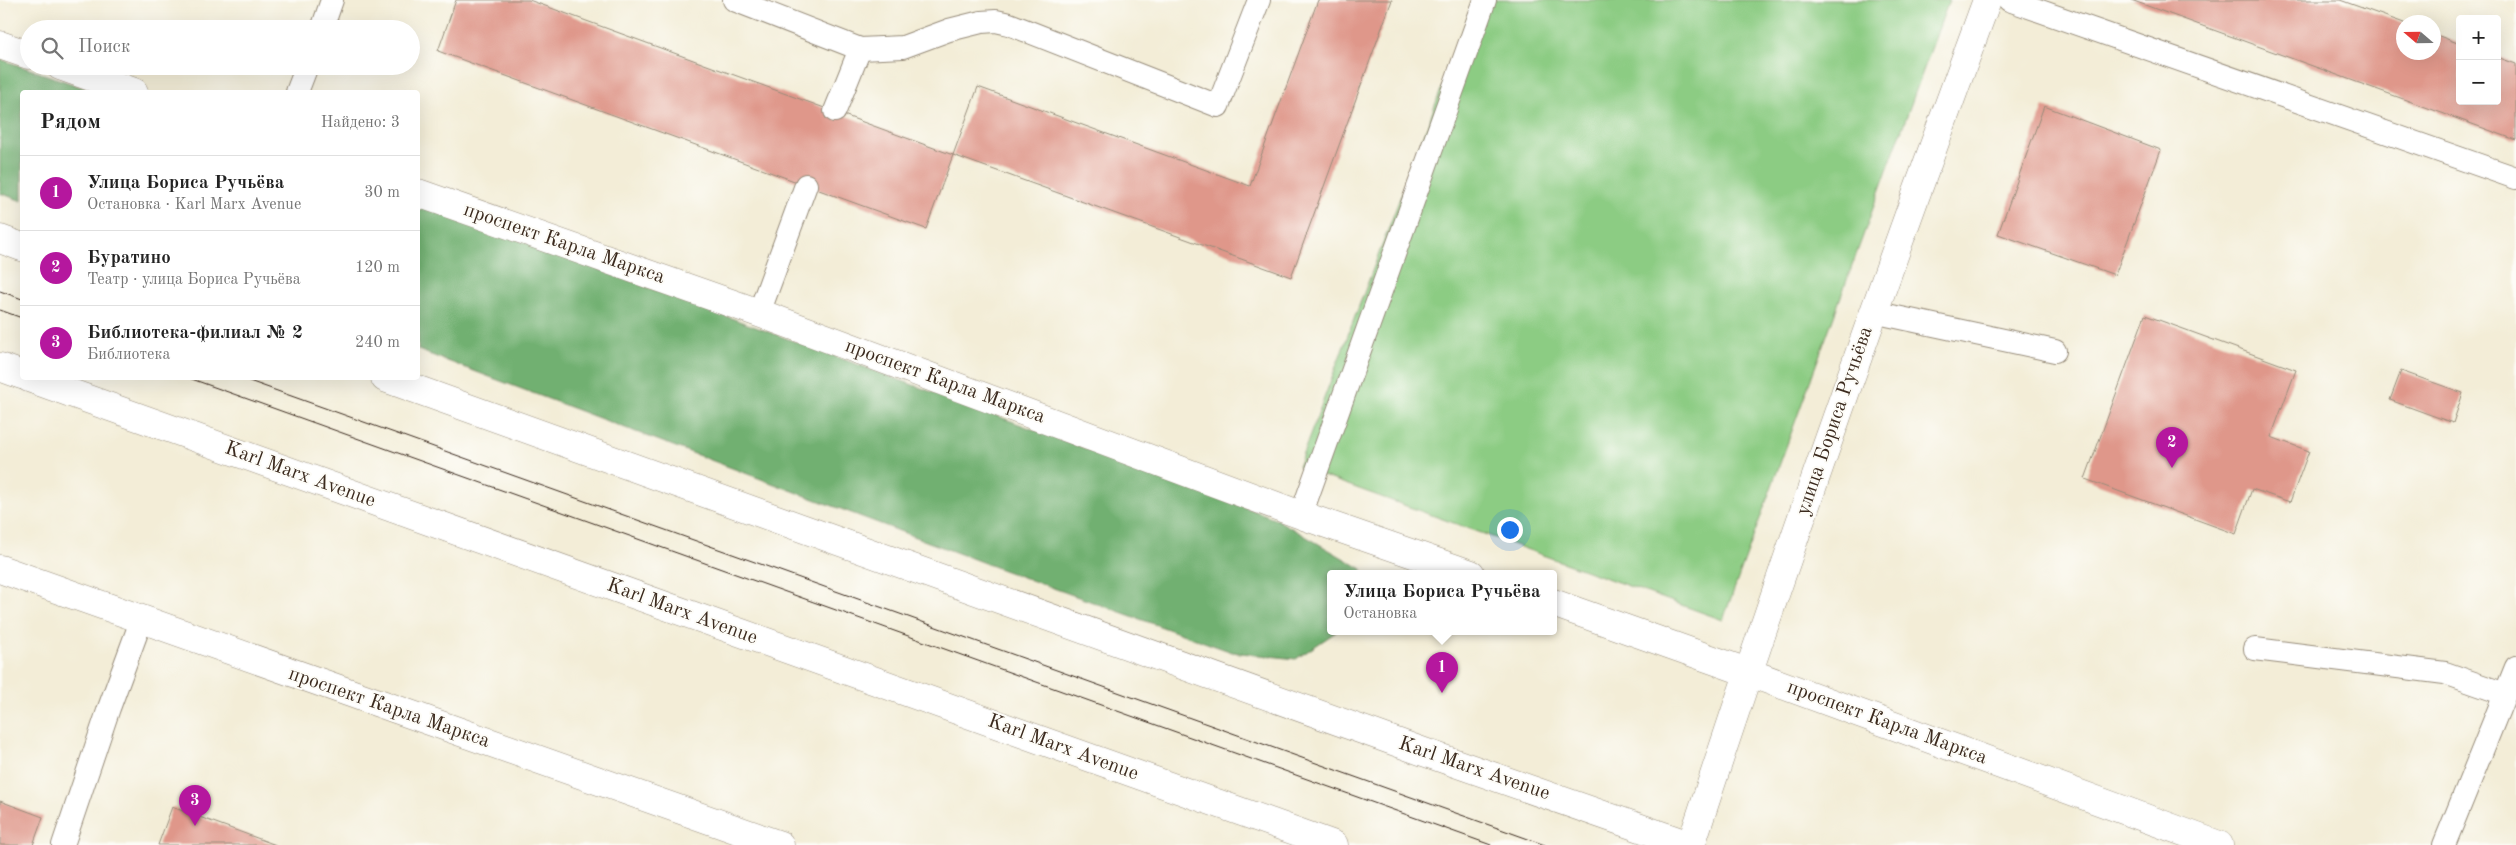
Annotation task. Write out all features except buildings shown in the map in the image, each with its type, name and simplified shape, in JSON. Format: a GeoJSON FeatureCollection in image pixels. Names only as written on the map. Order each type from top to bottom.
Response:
{"type":"FeatureCollection","features":[{"type":"Feature","properties":{"kind":"street","name":"улица Бориса Ручьёва"},"geometry":{"type":"LineString","coordinates":[[1690,845],[1747,672],[1873,312],[1987,0]]}},
{"type":"Feature","properties":{"kind":"street"},"geometry":{"type":"LineString","coordinates":[[0,45],[20,52]]}},
{"type":"Feature","properties":{"kind":"street"},"geometry":{"type":"LineString","coordinates":[[86,75],[128,90]]}},
{"type":"Feature","properties":{"kind":"street","name":"проспект Карла Маркса"},"geometry":{"type":"LineString","coordinates":[[420,194],[759,313],[1301,515],[1459,570]]}},
{"type":"Feature","properties":{"kind":"street"},"geometry":{"type":"LineString","coordinates":[[0,238],[20,246]]}},
{"type":"Feature","properties":{"kind":"street"},"geometry":{"type":"LineString","coordinates":[[0,367],[20,374]]}},
{"type":"Feature","properties":{"kind":"street","name":"Karl Marx Avenue"},"geometry":{"type":"LineString","coordinates":[[36,380],[1334,845]]}},
{"type":"Feature","properties":{"kind":"street","name":"Karl Marx Avenue"},"geometry":{"type":"LineString","coordinates":[[391,380],[1421,751],[1690,845]]}},
{"type":"Feature","properties":{"kind":"street","name":"проспект Карла Маркса"},"geometry":{"type":"LineString","coordinates":[[0,569],[780,845]]}},
{"type":"Feature","properties":{"kind":"street","name":"проспект Карла Маркса"},"geometry":{"type":"LineString","coordinates":[[1557,604],[2219,845]]}},
{"type":"Feature","properties":{"kind":"lane"},"geometry":{"type":"LineString","coordinates":[[325,20],[332,0]]}},
{"type":"Feature","properties":{"kind":"lane"},"geometry":{"type":"LineString","coordinates":[[734,0],[860,49],[903,47],[949,30],[981,22],[996,21],[1009,24],[1218,106],[1259,0]]}},
{"type":"Feature","properties":{"kind":"lane"},"geometry":{"type":"LineString","coordinates":[[1301,515],[1485,0]]}},
{"type":"Feature","properties":{"kind":"lane"},"geometry":{"type":"LineString","coordinates":[[2010,0],[2516,178]]}},
{"type":"Feature","properties":{"kind":"lane"},"geometry":{"type":"LineString","coordinates":[[835,112],[860,49]]}},
{"type":"Feature","properties":{"kind":"lane"},"geometry":{"type":"LineString","coordinates":[[298,90],[304,75]]}},
{"type":"Feature","properties":{"kind":"lane"},"geometry":{"type":"LineString","coordinates":[[759,313],[806,185]]}},
{"type":"Feature","properties":{"kind":"lane"},"geometry":{"type":"LineString","coordinates":[[1873,312],[2055,351]]}},
{"type":"Feature","properties":{"kind":"lane"},"geometry":{"type":"LineString","coordinates":[[63,845],[141,620]]}},
{"type":"Feature","properties":{"kind":"lane"},"geometry":{"type":"LineString","coordinates":[[2255,649],[2444,673],[2505,694]]}},
{"type":"Feature","properties":{"kind":"lane"},"geometry":{"type":"LineString","coordinates":[[2444,845],[2516,667]]}},
{"type":"Feature","properties":{"kind":"green space"},"geometry":{"type":"Polygon","coordinates":[[[1475,0],[1949,0],[1723,620],[1298,467],[1475,0]]]}},
{"type":"Feature","properties":{"kind":"green space"},"geometry":{"type":"Polygon","coordinates":[[[0,59],[20,66],[20,75],[47,75],[90,90],[20,90],[20,200],[0,193],[0,59]]]}},
{"type":"Feature","properties":{"kind":"green space"},"geometry":{"type":"Polygon","coordinates":[[[420,205],[1274,518],[1362,570],[1327,570],[1327,635],[1332,635],[1296,659],[1232,652],[1003,570],[420,351],[420,205]]]}},
{"type":"Feature","properties":{"kind":"tram line"},"geometry":{"type":"LineString","coordinates":[[0,291],[20,298]]}},
{"type":"Feature","properties":{"kind":"tram line"},"geometry":{"type":"LineString","coordinates":[[0,310],[20,317]]}},
{"type":"Feature","properties":{"kind":"tram line"},"geometry":{"type":"LineString","coordinates":[[195,380],[1491,845]]}},
{"type":"Feature","properties":{"kind":"tram line"},"geometry":{"type":"LineString","coordinates":[[247,380],[1545,845]]}},
{"type":"Feature","properties":{"kind":"place","name":"Буратино"},"geometry":{"type":"Point","coordinates":[2172,468]}},
{"type":"Feature","properties":{"kind":"place","name":"Улица Бориса Ручьёва"},"geometry":{"type":"Point","coordinates":[1442,693]}},
{"type":"Feature","properties":{"kind":"place","name":"Библиотека-филиал № 2"},"geometry":{"type":"Point","coordinates":[195,826]}}]}
